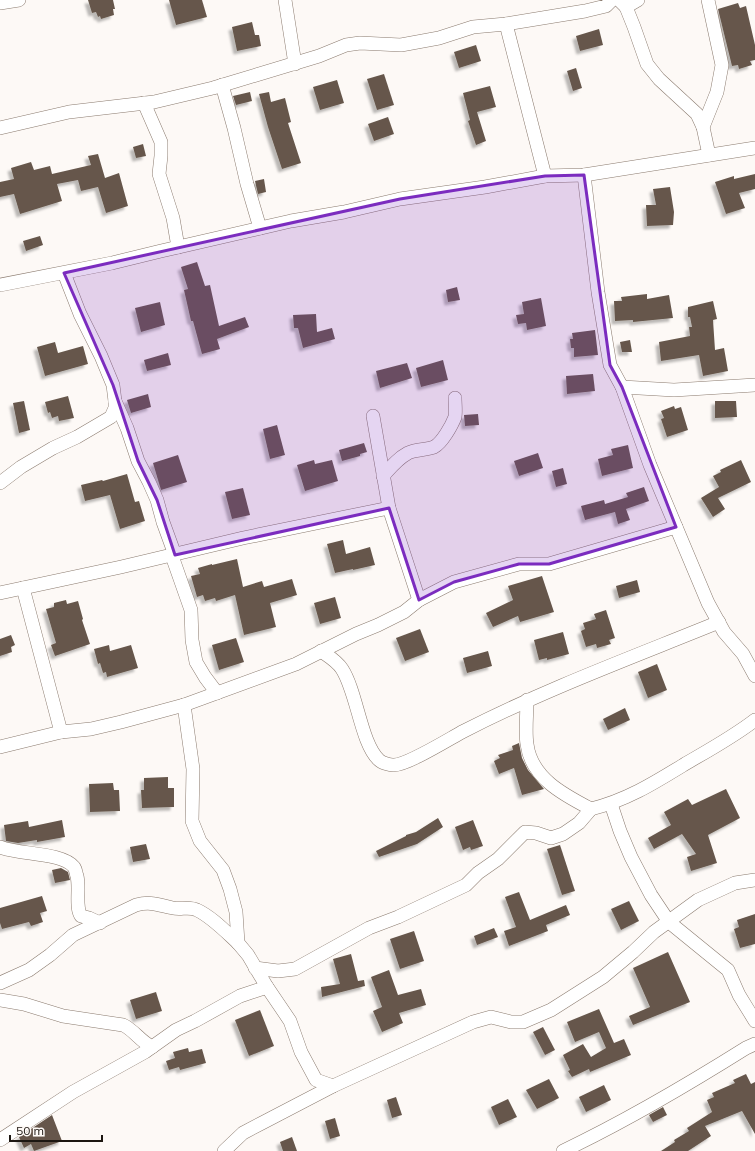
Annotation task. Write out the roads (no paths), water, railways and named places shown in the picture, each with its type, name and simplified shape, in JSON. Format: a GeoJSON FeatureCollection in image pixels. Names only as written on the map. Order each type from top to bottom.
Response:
{"type":"FeatureCollection","features":[{"type":"Feature","properties":{"kind":"street"},"geometry":{"type":"LineString","coordinates":[[0,4],[19,0]]}},
{"type":"Feature","properties":{"kind":"street"},"geometry":{"type":"LineString","coordinates":[[285,0],[295,64]]}},
{"type":"Feature","properties":{"kind":"street"},"geometry":{"type":"LineString","coordinates":[[0,128],[69,112],[144,103],[222,85],[295,64],[346,45],[360,43],[401,45],[439,38],[474,27],[506,24],[585,11],[606,6],[612,0]]}},
{"type":"Feature","properties":{"kind":"street"},"geometry":{"type":"LineString","coordinates":[[638,0],[622,4],[634,27],[647,64],[659,79],[697,114],[704,127],[709,155]]}},
{"type":"Feature","properties":{"kind":"street"},"geometry":{"type":"LineString","coordinates":[[704,127],[717,92],[722,65],[708,0]]}},
{"type":"Feature","properties":{"kind":"street"},"geometry":{"type":"LineString","coordinates":[[506,24],[545,176]]}},
{"type":"Feature","properties":{"kind":"street"},"geometry":{"type":"LineString","coordinates":[[222,85],[247,184],[260,228]]}},
{"type":"Feature","properties":{"kind":"street"},"geometry":{"type":"LineString","coordinates":[[144,103],[161,142],[159,174],[173,218],[178,247]]}},
{"type":"Feature","properties":{"kind":"street"},"geometry":{"type":"LineString","coordinates":[[0,285],[112,264],[291,221],[344,212],[400,199],[485,187],[545,176],[584,175],[755,148]]}},
{"type":"Feature","properties":{"kind":"street"},"geometry":{"type":"LineString","coordinates":[[584,175],[598,292],[610,365],[622,387],[650,465],[708,603],[724,632],[743,654],[755,676]]}},
{"type":"Feature","properties":{"kind":"street"},"geometry":{"type":"LineString","coordinates":[[64,273],[80,314],[101,356],[138,461],[150,482],[157,500],[191,610],[192,640],[196,662],[204,677],[217,693]]}},
{"type":"Feature","properties":{"kind":"street"},"geometry":{"type":"LineString","coordinates":[[622,387],[674,390],[755,385]]}},
{"type":"Feature","properties":{"kind":"street"},"geometry":{"type":"LineString","coordinates":[[383,476],[396,460],[408,453],[421,449],[433,448],[438,445],[445,436],[455,416],[455,398]]}},
{"type":"Feature","properties":{"kind":"street"},"geometry":{"type":"LineString","coordinates":[[0,484],[21,467],[111,417],[115,408],[116,400]]}},
{"type":"Feature","properties":{"kind":"street"},"geometry":{"type":"LineString","coordinates":[[373,416],[388,508],[419,600]]}},
{"type":"Feature","properties":{"kind":"street"},"geometry":{"type":"LineString","coordinates":[[0,592],[174,555],[243,538],[388,508]]}},
{"type":"Feature","properties":{"kind":"street"},"geometry":{"type":"LineString","coordinates":[[0,747],[61,732],[91,729],[184,705],[296,664],[404,612],[419,600],[454,582],[519,564],[549,564],[676,527]]}},
{"type":"Feature","properties":{"kind":"street"},"geometry":{"type":"LineString","coordinates":[[23,588],[61,732]]}},
{"type":"Feature","properties":{"kind":"street"},"geometry":{"type":"LineString","coordinates":[[321,651],[335,661],[342,669],[352,692],[371,749],[380,761],[393,766],[405,763],[527,700],[582,676],[719,622]]}},
{"type":"Feature","properties":{"kind":"street"},"geometry":{"type":"LineString","coordinates":[[527,700],[527,743],[531,761],[541,776],[566,796],[592,809]]}},
{"type":"Feature","properties":{"kind":"street"},"geometry":{"type":"LineString","coordinates":[[184,705],[193,769],[192,820],[200,841],[223,870],[236,912],[238,943]]}},
{"type":"Feature","properties":{"kind":"street"},"geometry":{"type":"LineString","coordinates":[[256,968],[278,971],[295,969],[369,928],[398,917],[466,885],[478,873],[498,859],[525,832],[536,833],[551,838],[563,834],[579,823],[592,809],[611,804],[654,784],[738,733],[755,720]]}},
{"type":"Feature","properties":{"kind":"street"},"geometry":{"type":"LineString","coordinates":[[611,804],[631,858],[651,895],[669,922],[728,970],[739,995],[755,1020]]}},
{"type":"Feature","properties":{"kind":"street"},"geometry":{"type":"LineString","coordinates":[[0,847],[16,852],[56,857],[65,860],[75,868],[78,882],[78,911],[81,916],[100,923]]}},
{"type":"Feature","properties":{"kind":"street"},"geometry":{"type":"LineString","coordinates":[[224,1151],[243,1133],[333,1086],[473,1022],[492,1017],[511,1022],[523,1022],[551,1010],[603,977],[654,932],[698,900],[735,883],[755,880]]}},
{"type":"Feature","properties":{"kind":"street"},"geometry":{"type":"LineString","coordinates":[[0,983],[28,970],[50,955],[72,935],[136,905],[147,902],[176,909],[189,908],[197,910],[221,926],[248,955],[267,988],[290,1021],[301,1052],[316,1080],[333,1086]]}},
{"type":"Feature","properties":{"kind":"street"},"geometry":{"type":"LineString","coordinates":[[0,1140],[27,1124],[73,1092],[152,1047],[176,1030],[240,996],[267,988]]}},
{"type":"Feature","properties":{"kind":"street"},"geometry":{"type":"LineString","coordinates":[[0,1000],[24,1004],[63,1016],[123,1025],[130,1028],[143,1042],[152,1047]]}},
{"type":"Feature","properties":{"kind":"street"},"geometry":{"type":"LineString","coordinates":[[563,1151],[600,1134],[755,1044]]}}]}
